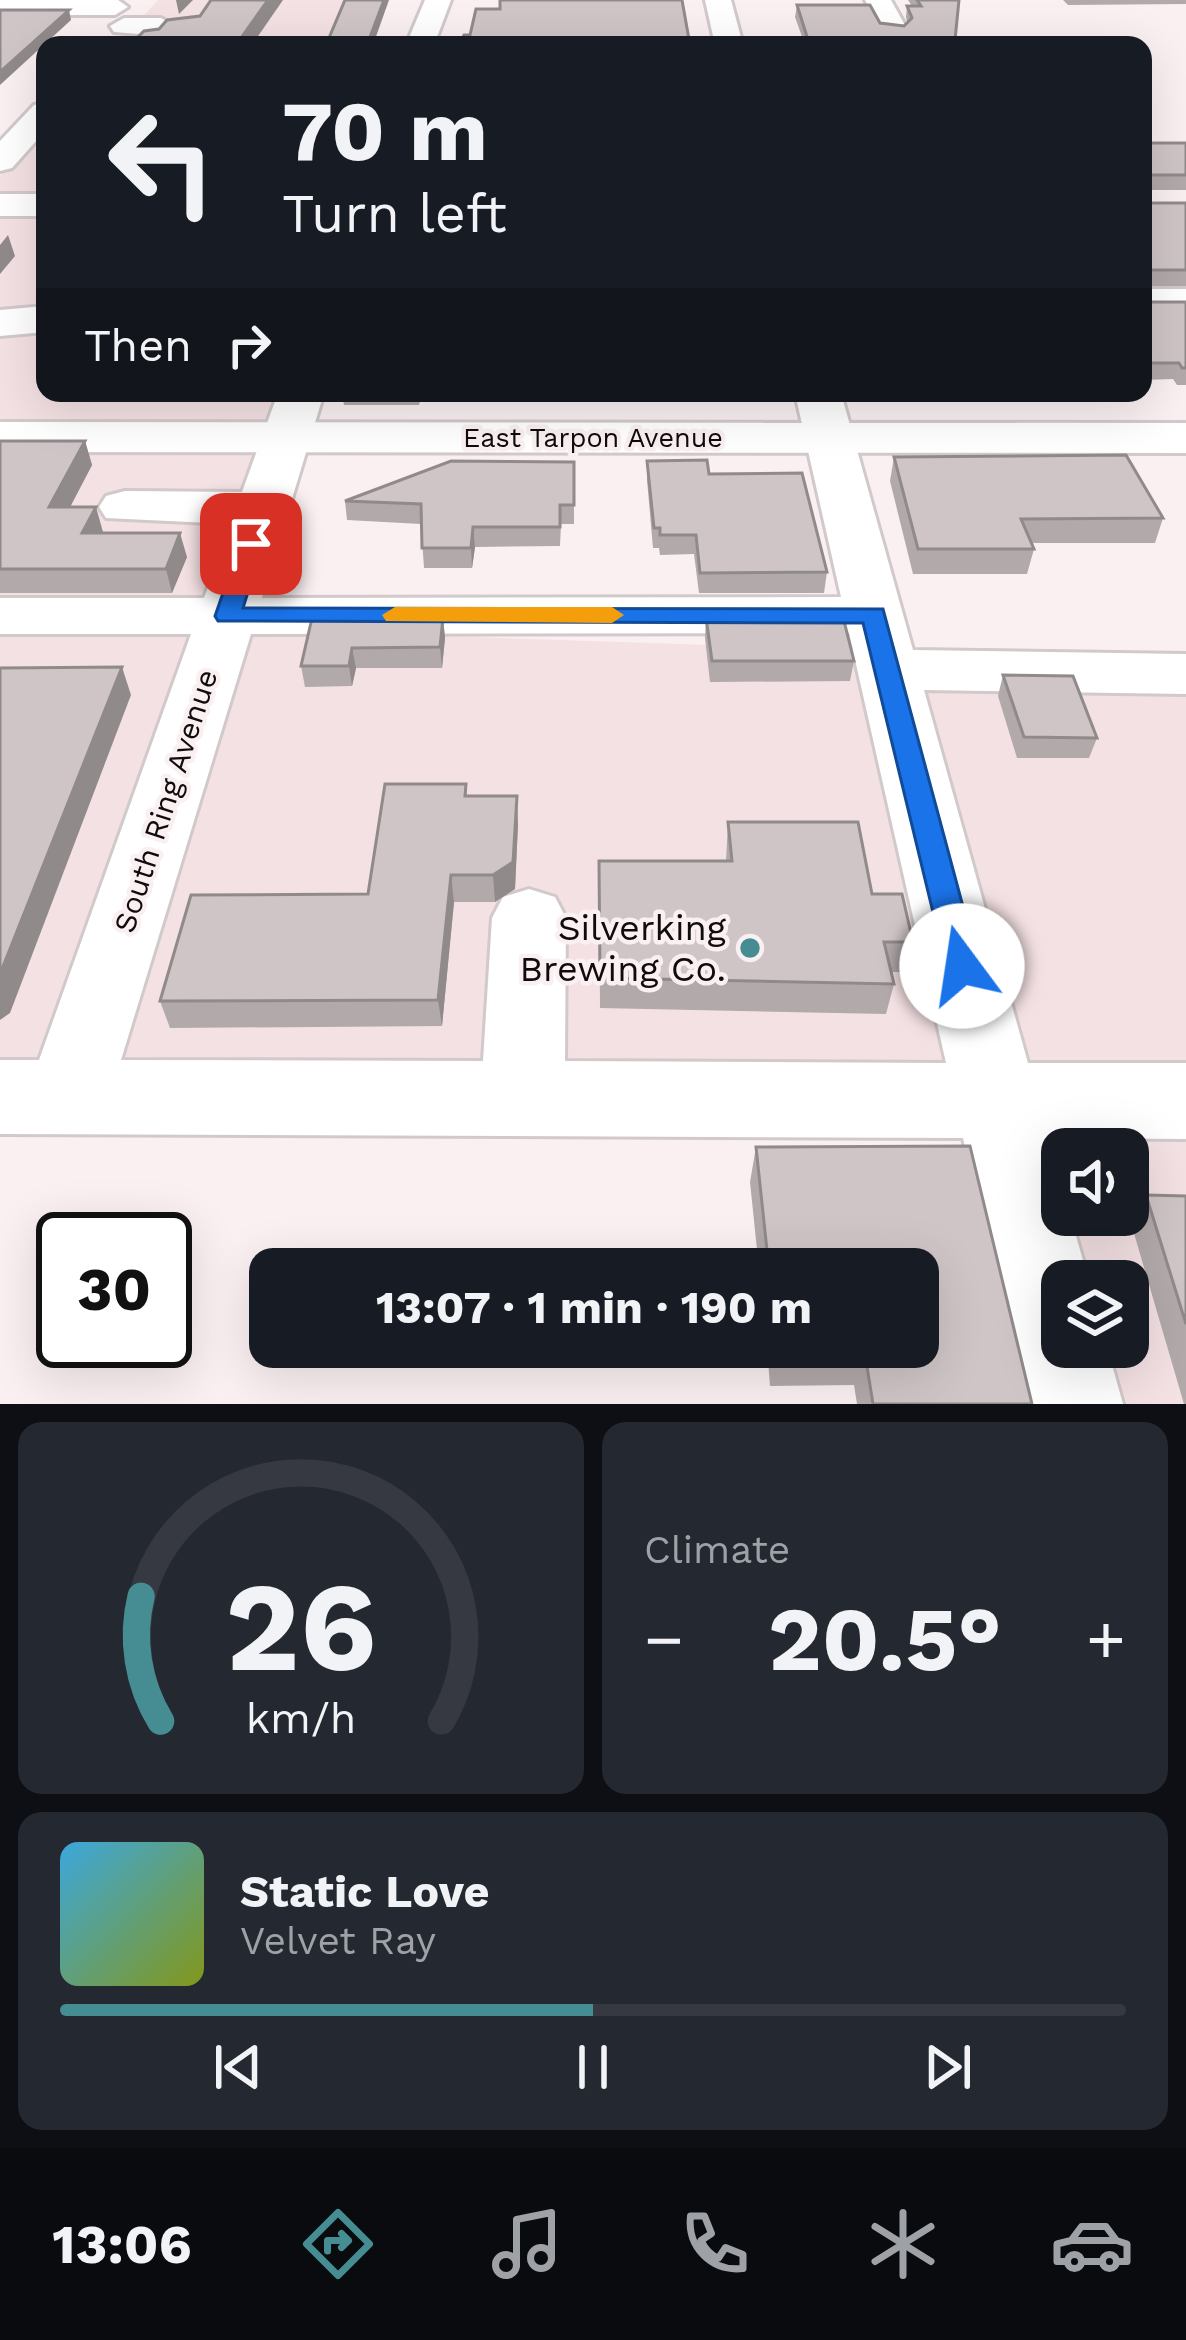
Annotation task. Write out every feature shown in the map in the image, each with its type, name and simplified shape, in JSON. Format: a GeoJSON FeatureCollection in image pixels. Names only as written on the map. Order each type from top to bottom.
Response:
{"type":"FeatureCollection","features":[{"type":"Feature","properties":{"kind":"main road","name":"East Tarpon Avenue"},"geometry":{"type":"LineString","coordinates":[[0,436],[294,415],[824,416],[1186,438]]}},
{"type":"Feature","properties":{"kind":"street"},"geometry":{"type":"LineString","coordinates":[[15,5],[132,26],[148,0]]}},
{"type":"Feature","properties":{"kind":"street"},"geometry":{"type":"LineString","coordinates":[[424,36],[438,0]]}},
{"type":"Feature","properties":{"kind":"street"},"geometry":{"type":"LineString","coordinates":[[718,0],[728,36]]}},
{"type":"Feature","properties":{"kind":"street"},"geometry":{"type":"LineString","coordinates":[[878,0],[892,27]]}},
{"type":"Feature","properties":{"kind":"street"},"geometry":{"type":"LineString","coordinates":[[0,126],[36,93]]}},
{"type":"Feature","properties":{"kind":"street"},"geometry":{"type":"LineString","coordinates":[[0,160],[36,94]]}},
{"type":"Feature","properties":{"kind":"street"},"geometry":{"type":"LineString","coordinates":[[0,205],[36,205]]}},
{"type":"Feature","properties":{"kind":"street"},"geometry":{"type":"LineString","coordinates":[[0,299],[36,299]]}},
{"type":"Feature","properties":{"kind":"street"},"geometry":{"type":"LineString","coordinates":[[1152,302],[1186,302]]}},
{"type":"Feature","properties":{"kind":"street"},"geometry":{"type":"LineString","coordinates":[[0,323],[36,320]]}},
{"type":"Feature","properties":{"kind":"street","name":"South Ring Avenue"},"geometry":{"type":"LineString","coordinates":[[34,1096],[227,616],[294,415]]}},
{"type":"Feature","properties":{"kind":"street"},"geometry":{"type":"LineString","coordinates":[[824,416],[1073,1404]]}},
{"type":"Feature","properties":{"kind":"street"},"geometry":{"type":"LineString","coordinates":[[125,507],[263,508]]}},
{"type":"Feature","properties":{"kind":"street"},"geometry":{"type":"LineString","coordinates":[[0,616],[227,616],[881,642],[1186,674]]}},
{"type":"Feature","properties":{"kind":"street"},"geometry":{"type":"LineString","coordinates":[[523,1098],[530,918]]}},
{"type":"Feature","properties":{"kind":"street"},"geometry":{"type":"LineString","coordinates":[[34,1096],[1186,1101]]}},
{"type":"Feature","properties":{"kind":"shaded area"},"geometry":{"type":"Polygon","coordinates":[[[158,0],[346,0],[328,36],[125,36],[158,0]]]}},
{"type":"Feature","properties":{"kind":"shaded area"},"geometry":{"type":"Polygon","coordinates":[[[36,135],[36,199],[0,199],[0,176],[36,135]]]}},
{"type":"Feature","properties":{"kind":"shaded area"},"geometry":{"type":"Polygon","coordinates":[[[0,211],[36,211],[36,402],[280,402],[272,426],[0,426],[0,211]]]}},
{"type":"Feature","properties":{"kind":"shaded area"},"geometry":{"type":"Polygon","coordinates":[[[0,448],[264,448],[47,1065],[0,1065],[0,448]]]}},
{"type":"Feature","properties":{"kind":"shaded area"},"geometry":{"type":"Polygon","coordinates":[[[252,611],[349,633],[859,650],[956,1068],[110,1065],[252,611]]]}},
{"type":"Feature","properties":{"kind":"shaded area"},"geometry":{"type":"Polygon","coordinates":[[[906,652],[1186,693],[1186,1067],[1020,1068],[906,652]]]}},
{"type":"Feature","properties":{"kind":"shaded area"},"geometry":{"type":"Polygon","coordinates":[[[1149,1134],[1186,1134],[1186,1404],[1112,1404],[1102,1368],[1149,1368],[1149,1260],[1072,1260],[1066,1236],[1149,1236],[1149,1134]]]}},
{"type":"Feature","properties":{"kind":"building"},"geometry":{"type":"Polygon","coordinates":[[[211,0],[268,0],[242,36],[139,36],[159,29],[167,20],[200,16],[211,0]]]}},
{"type":"Feature","properties":{"kind":"building"},"geometry":{"type":"Polygon","coordinates":[[[345,0],[384,0],[370,36],[330,36],[345,0]]]}},
{"type":"Feature","properties":{"kind":"building"},"geometry":{"type":"Polygon","coordinates":[[[500,0],[682,0],[688,36],[464,36],[470,35],[476,9],[500,9],[500,0]]]}},
{"type":"Feature","properties":{"kind":"building"},"geometry":{"type":"Polygon","coordinates":[[[917,0],[959,0],[955,36],[807,36],[797,5],[870,5],[880,23],[904,26],[912,18],[907,6],[921,6],[917,0]]]}},
{"type":"Feature","properties":{"kind":"building"},"geometry":{"type":"Polygon","coordinates":[[[0,10],[69,10],[36,36],[0,72],[0,10]]]}},
{"type":"Feature","properties":{"kind":"building"},"geometry":{"type":"Polygon","coordinates":[[[1152,143],[1186,143],[1186,175],[1152,175],[1152,143]]]}},
{"type":"Feature","properties":{"kind":"building"},"geometry":{"type":"Polygon","coordinates":[[[1152,203],[1186,203],[1186,270],[1152,270],[1152,203]]]}},
{"type":"Feature","properties":{"kind":"building"},"geometry":{"type":"Polygon","coordinates":[[[1152,302],[1186,302],[1186,368],[1179,363],[1152,363],[1152,302]]]}},
{"type":"Feature","properties":{"kind":"building"},"geometry":{"type":"Polygon","coordinates":[[[0,441],[85,441],[49,507],[96,507],[82,533],[180,533],[166,569],[0,569],[0,441]]]}},
{"type":"Feature","properties":{"kind":"building"},"geometry":{"type":"Polygon","coordinates":[[[1126,455],[1163,518],[1021,519],[1034,549],[918,549],[894,457],[1126,455]]]}},
{"type":"Feature","properties":{"kind":"building"},"geometry":{"type":"Polygon","coordinates":[[[707,460],[709,474],[802,473],[827,572],[700,573],[696,535],[660,535],[660,528],[654,528],[647,461],[707,460]]]}},
{"type":"Feature","properties":{"kind":"building"},"geometry":{"type":"Polygon","coordinates":[[[451,461],[574,462],[574,505],[560,505],[560,527],[473,527],[471,548],[422,548],[421,504],[345,501],[451,461]]]}},
{"type":"Feature","properties":{"kind":"building"},"geometry":{"type":"Polygon","coordinates":[[[706,617],[843,617],[854,661],[712,661],[706,617]]]}},
{"type":"Feature","properties":{"kind":"building"},"geometry":{"type":"Polygon","coordinates":[[[312,618],[443,618],[440,647],[352,648],[349,666],[301,666],[312,618]]]}},
{"type":"Feature","properties":{"kind":"building"},"geometry":{"type":"Polygon","coordinates":[[[122,667],[0,974],[0,668],[122,667]]]}},
{"type":"Feature","properties":{"kind":"building"},"geometry":{"type":"Polygon","coordinates":[[[1003,675],[1073,676],[1097,738],[1024,737],[1003,675]]]}},
{"type":"Feature","properties":{"kind":"building"},"geometry":{"type":"Polygon","coordinates":[[[385,784],[466,784],[465,796],[517,796],[513,862],[493,875],[451,875],[438,1000],[160,1001],[191,895],[368,894],[385,784]]]}},
{"type":"Feature","properties":{"kind":"building","name":"Silverking Brewing Co."},"geometry":{"type":"Polygon","coordinates":[[[728,822],[858,822],[872,894],[902,894],[913,942],[884,942],[894,984],[600,978],[599,861],[732,861],[728,822]]]}},
{"type":"Feature","properties":{"kind":"building"},"geometry":{"type":"Polygon","coordinates":[[[970,1146],[1032,1404],[873,1404],[867,1368],[939,1368],[939,1248],[767,1248],[756,1147],[970,1146]]]}},
{"type":"Feature","properties":{"kind":"building"},"geometry":{"type":"Polygon","coordinates":[[[1149,1195],[1186,1196],[1186,1324],[1149,1205],[1149,1195]]]}},
{"type":"Feature","properties":{"kind":"slow traffic"},"geometry":{"type":"LineString","coordinates":[[395,615],[612,615]]}},
{"type":"Feature","properties":{"kind":"place","name":"Silverking Brewing Co."},"geometry":{"type":"Point","coordinates":[750,948]}},
{"type":"Feature","properties":{"kind":"route"},"geometry":{"type":"LineString","coordinates":[[251,544],[227,616],[874,615],[962,966]]}}]}
